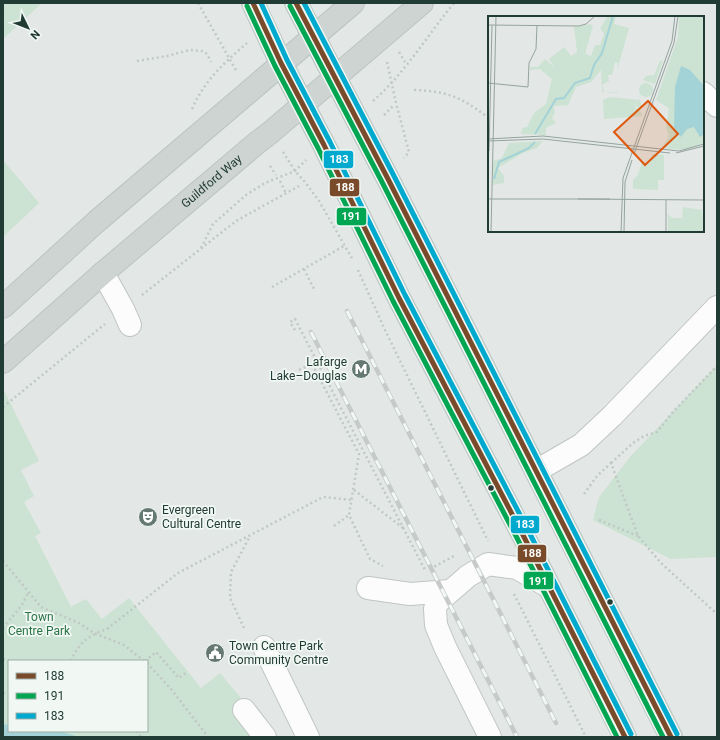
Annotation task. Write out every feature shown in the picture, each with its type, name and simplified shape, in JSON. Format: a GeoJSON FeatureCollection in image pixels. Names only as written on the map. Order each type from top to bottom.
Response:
{"type":"FeatureCollection","features":[{"type":"Feature","properties":{"kind":"main road"},"geometry":{"type":"LineString","coordinates":[[253,3],[281,63],[303,104],[399,298],[625,737]]}},
{"type":"Feature","properties":{"kind":"main road"},"geometry":{"type":"LineString","coordinates":[[296,3],[388,179],[671,737]]}},
{"type":"Feature","properties":{"kind":"main road"},"geometry":{"type":"LineString","coordinates":[[3,307],[96,222],[353,3]]}},
{"type":"Feature","properties":{"kind":"main road","name":"Guildford Way"},"geometry":{"type":"LineString","coordinates":[[3,362],[103,273],[258,142],[272,132],[422,3]]}},
{"type":"Feature","properties":{"kind":"lane"},"geometry":{"type":"LineString","coordinates":[[704,94],[717,106]]}},
{"type":"Feature","properties":{"kind":"lane"},"geometry":{"type":"LineString","coordinates":[[103,273],[126,317]]}},
{"type":"Feature","properties":{"kind":"lane"},"geometry":{"type":"LineString","coordinates":[[536,471],[581,445],[612,416],[717,307]]}},
{"type":"Feature","properties":{"kind":"lane"},"geometry":{"type":"LineString","coordinates":[[490,737],[445,647],[436,625],[435,609],[437,603],[468,576],[488,564],[517,568],[549,587]]}},
{"type":"Feature","properties":{"kind":"lane"},"geometry":{"type":"LineString","coordinates":[[368,588],[410,594],[450,591]]}},
{"type":"Feature","properties":{"kind":"lane"},"geometry":{"type":"LineString","coordinates":[[264,647],[308,737]]}},
{"type":"Feature","properties":{"kind":"lane"},"geometry":{"type":"LineString","coordinates":[[244,710],[265,737]]}},
{"type":"Feature","properties":{"kind":"path"},"geometry":{"type":"LineString","coordinates":[[198,3],[240,76]]}},
{"type":"Feature","properties":{"kind":"path"},"geometry":{"type":"LineString","coordinates":[[377,98],[407,66],[454,3]]}},
{"type":"Feature","properties":{"kind":"path"},"geometry":{"type":"LineString","coordinates":[[197,136],[189,115],[197,97],[216,70],[246,44]]}},
{"type":"Feature","properties":{"kind":"path"},"geometry":{"type":"LineString","coordinates":[[137,61],[168,56],[190,50],[202,51],[207,54],[211,62]]}},
{"type":"Feature","properties":{"kind":"path"},"geometry":{"type":"LineString","coordinates":[[386,60],[388,62],[409,152],[388,179]]}},
{"type":"Feature","properties":{"kind":"path"},"geometry":{"type":"LineString","coordinates":[[414,90],[442,92],[455,96],[469,103],[486,116]]}},
{"type":"Feature","properties":{"kind":"path"},"geometry":{"type":"LineString","coordinates":[[384,115],[393,106]]}},
{"type":"Feature","properties":{"kind":"path"},"geometry":{"type":"LineString","coordinates":[[284,154],[295,171],[319,201],[354,262]]}},
{"type":"Feature","properties":{"kind":"path"},"geometry":{"type":"LineString","coordinates":[[201,249],[213,224],[246,195],[265,184],[295,171],[307,159]]}},
{"type":"Feature","properties":{"kind":"path"},"geometry":{"type":"LineString","coordinates":[[270,166],[276,175]]}},
{"type":"Feature","properties":{"kind":"path"},"geometry":{"type":"LineString","coordinates":[[280,181],[286,194]]}},
{"type":"Feature","properties":{"kind":"path"},"geometry":{"type":"LineString","coordinates":[[3,407],[126,317],[201,249],[236,221],[300,186]]}},
{"type":"Feature","properties":{"kind":"path"},"geometry":{"type":"LineString","coordinates":[[272,287],[344,246]]}},
{"type":"Feature","properties":{"kind":"path"},"geometry":{"type":"LineString","coordinates":[[304,269],[314,290]]}},
{"type":"Feature","properties":{"kind":"path"},"geometry":{"type":"LineString","coordinates":[[357,269],[486,538],[586,737]]}},
{"type":"Feature","properties":{"kind":"path"},"geometry":{"type":"LineString","coordinates":[[295,330],[290,322],[295,319],[426,571]]}},
{"type":"Feature","properties":{"kind":"path"},"geometry":{"type":"LineString","coordinates":[[299,370],[312,364],[358,454],[349,514],[370,559],[388,568]]}},
{"type":"Feature","properties":{"kind":"path"},"geometry":{"type":"LineString","coordinates":[[584,494],[597,476],[633,443],[644,436],[657,432],[672,413],[717,366]]}},
{"type":"Feature","properties":{"kind":"path"},"geometry":{"type":"LineString","coordinates":[[611,464],[638,536],[661,564],[717,614]]}},
{"type":"Feature","properties":{"kind":"path"},"geometry":{"type":"LineString","coordinates":[[353,489],[404,529]]}},
{"type":"Feature","properties":{"kind":"path"},"geometry":{"type":"LineString","coordinates":[[71,660],[81,643],[94,633],[107,629],[178,573],[323,497],[352,500]]}},
{"type":"Feature","properties":{"kind":"path"},"geometry":{"type":"LineString","coordinates":[[334,526],[349,514]]}},
{"type":"Feature","properties":{"kind":"path"},"geometry":{"type":"LineString","coordinates":[[599,520],[638,536]]}},
{"type":"Feature","properties":{"kind":"path"},"geometry":{"type":"LineString","coordinates":[[244,628],[230,598],[231,572],[250,535]]}},
{"type":"Feature","properties":{"kind":"path"},"geometry":{"type":"LineString","coordinates":[[480,542],[486,538]]}},
{"type":"Feature","properties":{"kind":"path"},"geometry":{"type":"LineString","coordinates":[[423,573],[460,553]]}},
{"type":"Feature","properties":{"kind":"path"},"geometry":{"type":"LineString","coordinates":[[3,561],[41,608],[79,623],[94,633],[124,645],[143,660]]}},
{"type":"Feature","properties":{"kind":"path"},"geometry":{"type":"LineString","coordinates":[[3,628],[22,605],[28,593]]}},
{"type":"Feature","properties":{"kind":"path"},"geometry":{"type":"LineString","coordinates":[[148,660],[156,652],[179,678],[188,672]]}},
{"type":"Feature","properties":{"kind":"path"},"geometry":{"type":"LineString","coordinates":[[148,664],[171,689],[208,737]]}},
{"type":"Feature","properties":{"kind":"green space"},"geometry":{"type":"Polygon","coordinates":[[[3,3],[42,3],[3,39],[3,3]]]}},
{"type":"Feature","properties":{"kind":"green space"},"geometry":{"type":"Polygon","coordinates":[[[3,160],[39,203],[3,237],[3,160]]]}},
{"type":"Feature","properties":{"kind":"green space"},"geometry":{"type":"Polygon","coordinates":[[[717,365],[717,557],[671,559],[593,520],[599,497],[630,457],[717,365]]]}},
{"type":"Feature","properties":{"kind":"green space","name":"Town Centre Park"},"geometry":{"type":"Polygon","coordinates":[[[3,388],[39,461],[21,470],[34,496],[24,502],[41,533],[35,536],[71,607],[86,599],[102,619],[129,598],[201,688],[220,673],[245,703],[264,737],[3,737],[3,388]]]}},
{"type":"Feature","properties":{"kind":"water"},"geometry":{"type":"Polygon","coordinates":[[[3,724],[8,725],[8,732],[62,732],[79,737],[3,737],[3,724]]]}},
{"type":"Feature","properties":{"kind":"railway"},"geometry":{"type":"LineString","coordinates":[[347,311],[556,723]]}},
{"type":"Feature","properties":{"kind":"railway"},"geometry":{"type":"LineString","coordinates":[[311,332],[517,737]]}},
{"type":"Feature","properties":{"kind":"transit line","name":"188"},"geometry":{"type":"LineString","coordinates":[[253,3],[281,63],[324,145],[399,298],[523,535],[625,737]]}},
{"type":"Feature","properties":{"kind":"transit line","name":"183"},"geometry":{"type":"LineString","coordinates":[[261,3],[287,60],[330,142],[405,295],[529,532],[631,734]]}},
{"type":"Feature","properties":{"kind":"transit line","name":"188"},"geometry":{"type":"LineString","coordinates":[[296,3],[388,179],[671,737]]}},
{"type":"Feature","properties":{"kind":"transit line","name":"183"},"geometry":{"type":"LineString","coordinates":[[304,3],[394,176],[677,734]]}},
{"type":"Feature","properties":{"kind":"transit line","name":"191"},"geometry":{"type":"LineString","coordinates":[[247,6],[275,66],[318,148],[393,301],[517,538],[617,737]]}},
{"type":"Feature","properties":{"kind":"transit line","name":"191"},"geometry":{"type":"LineString","coordinates":[[290,6],[382,182],[663,737]]}},
{"type":"Feature","properties":{"kind":"place","name":"Lafarge Lake–Douglas"},"geometry":{"type":"Point","coordinates":[361,369]}},
{"type":"Feature","properties":{"kind":"place","name":"Evergreen Cultural Centre"},"geometry":{"type":"Point","coordinates":[148,517]}},
{"type":"Feature","properties":{"kind":"place","name":"Town Centre Park Community Centre"},"geometry":{"type":"Point","coordinates":[215,653]}}]}
